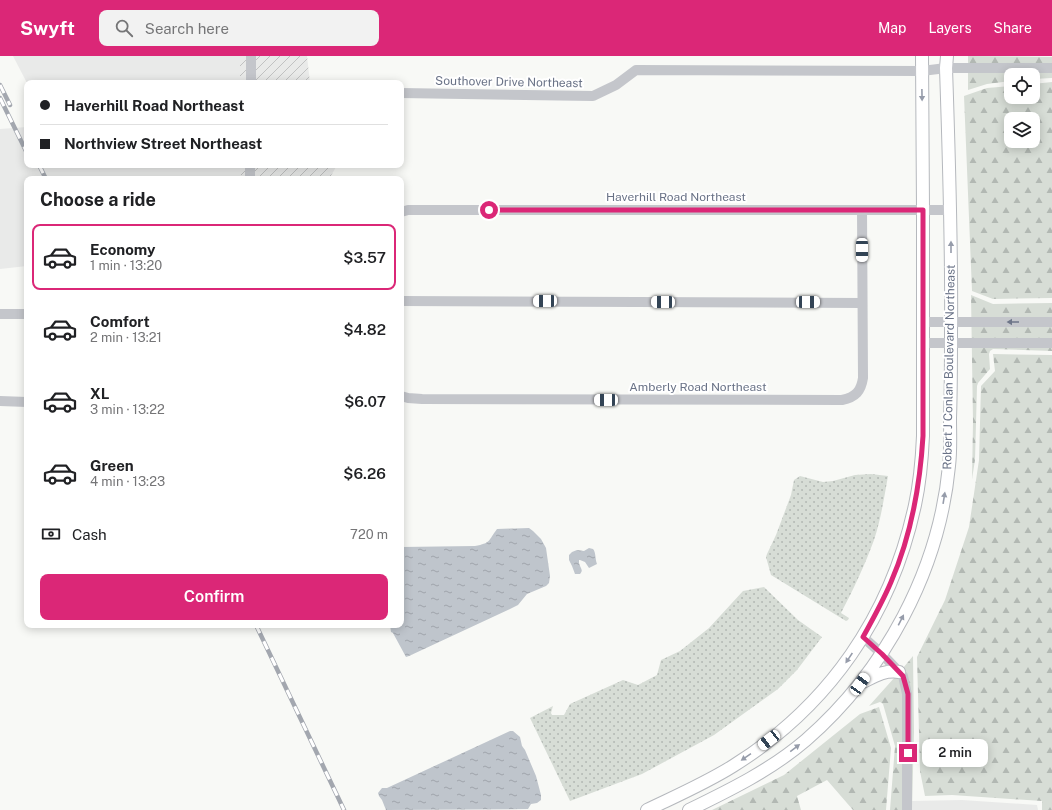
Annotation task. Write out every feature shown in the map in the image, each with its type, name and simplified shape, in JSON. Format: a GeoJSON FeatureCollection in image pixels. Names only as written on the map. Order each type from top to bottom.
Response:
{"type":"FeatureCollection","features":[{"type":"Feature","properties":{"kind":"main road","name":"Robert J Conlan Boulevard Northeast"},"geometry":{"type":"LineString","coordinates":[[647,810],[705,782],[733,766],[792,722],[819,695],[843,666],[863,637],[892,582],[905,544],[915,504],[921,465],[923,436],[922,56]]}},
{"type":"Feature","properties":{"kind":"main road","name":"Robert J Conlan Boulevard Northeast"},"geometry":{"type":"LineString","coordinates":[[689,810],[735,787],[768,768],[805,740],[838,709],[860,684],[882,654],[918,585],[931,552],[943,506],[949,465],[952,322],[951,210],[946,62]]}},
{"type":"Feature","properties":{"kind":"main road"},"geometry":{"type":"LineString","coordinates":[[860,684],[878,674],[890,671],[899,672]]}},
{"type":"Feature","properties":{"kind":"street"},"geometry":{"type":"LineString","coordinates":[[251,56],[251,80]]}},
{"type":"Feature","properties":{"kind":"street","name":"Southover Drive Northeast"},"geometry":{"type":"LineString","coordinates":[[404,94],[593,96],[616,85],[636,70],[922,71],[946,62],[1052,68]]}},
{"type":"Feature","properties":{"kind":"street"},"geometry":{"type":"LineString","coordinates":[[404,301],[862,303],[862,210]]}},
{"type":"Feature","properties":{"kind":"street","name":"Haverhill Road Northeast"},"geometry":{"type":"LineString","coordinates":[[404,211],[951,210]]}},
{"type":"Feature","properties":{"kind":"street","name":"Amberly Road Northeast"},"geometry":{"type":"LineString","coordinates":[[405,397],[422,399],[842,400],[854,396],[858,392],[863,378],[862,303]]}},
{"type":"Feature","properties":{"kind":"street"},"geometry":{"type":"LineString","coordinates":[[0,314],[24,314]]}},
{"type":"Feature","properties":{"kind":"street"},"geometry":{"type":"LineString","coordinates":[[923,322],[1052,322]]}},
{"type":"Feature","properties":{"kind":"street"},"geometry":{"type":"LineString","coordinates":[[923,342],[1052,343]]}},
{"type":"Feature","properties":{"kind":"street"},"geometry":{"type":"LineString","coordinates":[[0,401],[24,402]]}},
{"type":"Feature","properties":{"kind":"street"},"geometry":{"type":"LineString","coordinates":[[863,637],[903,676],[908,694],[907,810]]}},
{"type":"Feature","properties":{"kind":"shaded area"},"geometry":{"type":"Polygon","coordinates":[[[13,56],[240,56],[240,80],[25,80],[13,56]]]}},
{"type":"Feature","properties":{"kind":"shaded area"},"geometry":{"type":"Polygon","coordinates":[[[240,56],[307,56],[310,80],[240,80],[240,56]]]}},
{"type":"Feature","properties":{"kind":"shaded area"},"geometry":{"type":"Polygon","coordinates":[[[24,127],[24,168],[241,168],[241,176],[24,176],[24,266],[0,269],[0,129],[24,127]]]}},
{"type":"Feature","properties":{"kind":"shaded area"},"geometry":{"type":"Polygon","coordinates":[[[241,168],[335,168],[331,176],[241,176],[241,168]]]}},
{"type":"Feature","properties":{"kind":"shaded area"},"geometry":{"type":"Polygon","coordinates":[[[962,800],[1037,805],[1038,810],[912,810],[912,801],[962,800]]]}},
{"type":"Feature","properties":{"kind":"green space"},"geometry":{"type":"Polygon","coordinates":[[[968,56],[1052,57],[1052,78],[1040,79],[1040,68],[1004,68],[1004,82],[987,84],[968,90],[968,56]]]}},
{"type":"Feature","properties":{"kind":"green space"},"geometry":{"type":"Polygon","coordinates":[[[1052,82],[1052,298],[993,299],[972,291],[964,96],[987,88],[1004,87],[1004,104],[1040,104],[1040,83],[1052,82]]]}},
{"type":"Feature","properties":{"kind":"green space"},"geometry":{"type":"Polygon","coordinates":[[[971,295],[993,304],[1052,303],[1052,351],[993,349],[990,351],[990,369],[977,386],[975,460],[972,479],[973,422],[971,295]]]}},
{"type":"Feature","properties":{"kind":"green space"},"geometry":{"type":"Polygon","coordinates":[[[993,354],[1052,355],[1052,810],[1042,810],[1042,801],[952,795],[925,796],[920,771],[917,657],[945,600],[969,527],[979,460],[981,386],[995,371],[993,354]]]}},
{"type":"Feature","properties":{"kind":"green space"},"geometry":{"type":"Polygon","coordinates":[[[871,474],[888,476],[874,540],[859,577],[841,613],[849,618],[846,621],[771,575],[766,557],[791,495],[794,480],[800,476],[823,482],[855,475],[871,474]]]}},
{"type":"Feature","properties":{"kind":"green space"},"geometry":{"type":"Polygon","coordinates":[[[764,587],[798,620],[822,637],[797,670],[778,689],[714,735],[642,774],[570,801],[530,718],[553,706],[551,713],[552,715],[564,715],[570,704],[623,680],[638,685],[657,675],[661,660],[680,651],[709,628],[743,591],[764,587]]]}},
{"type":"Feature","properties":{"kind":"green space"},"geometry":{"type":"Polygon","coordinates":[[[913,656],[914,732],[912,810],[890,810],[895,746],[883,704],[880,702],[869,706],[895,677],[903,678],[903,668],[913,656]]]}},
{"type":"Feature","properties":{"kind":"green space"},"geometry":{"type":"Polygon","coordinates":[[[879,707],[891,748],[886,810],[853,810],[827,780],[797,796],[801,810],[712,810],[784,775],[860,714],[879,707]]]}},
{"type":"Feature","properties":{"kind":"water"},"geometry":{"type":"Polygon","coordinates":[[[529,528],[541,539],[546,548],[550,576],[549,583],[546,586],[527,594],[518,605],[406,657],[393,633],[391,632],[390,628],[404,628],[404,547],[475,546],[487,542],[497,529],[529,528]]]}},
{"type":"Feature","properties":{"kind":"water"},"geometry":{"type":"Polygon","coordinates":[[[589,548],[594,550],[597,564],[589,568],[585,562],[579,560],[582,571],[580,574],[575,574],[569,560],[569,555],[577,550],[584,551],[589,548]]]}},
{"type":"Feature","properties":{"kind":"water"},"geometry":{"type":"Polygon","coordinates":[[[510,731],[513,731],[520,737],[522,746],[536,776],[541,795],[541,800],[537,803],[531,804],[528,809],[386,810],[378,793],[382,788],[387,788],[510,731]]]}},
{"type":"Feature","properties":{"kind":"railway"},"geometry":{"type":"LineString","coordinates":[[0,85],[10,105]]}},
{"type":"Feature","properties":{"kind":"railway"},"geometry":{"type":"LineString","coordinates":[[0,98],[24,147]]}},
{"type":"Feature","properties":{"kind":"railway"},"geometry":{"type":"LineString","coordinates":[[40,168],[44,176]]}},
{"type":"Feature","properties":{"kind":"railway"},"geometry":{"type":"LineString","coordinates":[[257,628],[344,810]]}},
{"type":"Feature","properties":{"kind":"route"},"geometry":{"type":"LineString","coordinates":[[489,210],[923,210],[923,436],[921,465],[915,504],[905,544],[892,582],[863,637],[903,676],[908,694],[908,753]]}}]}
